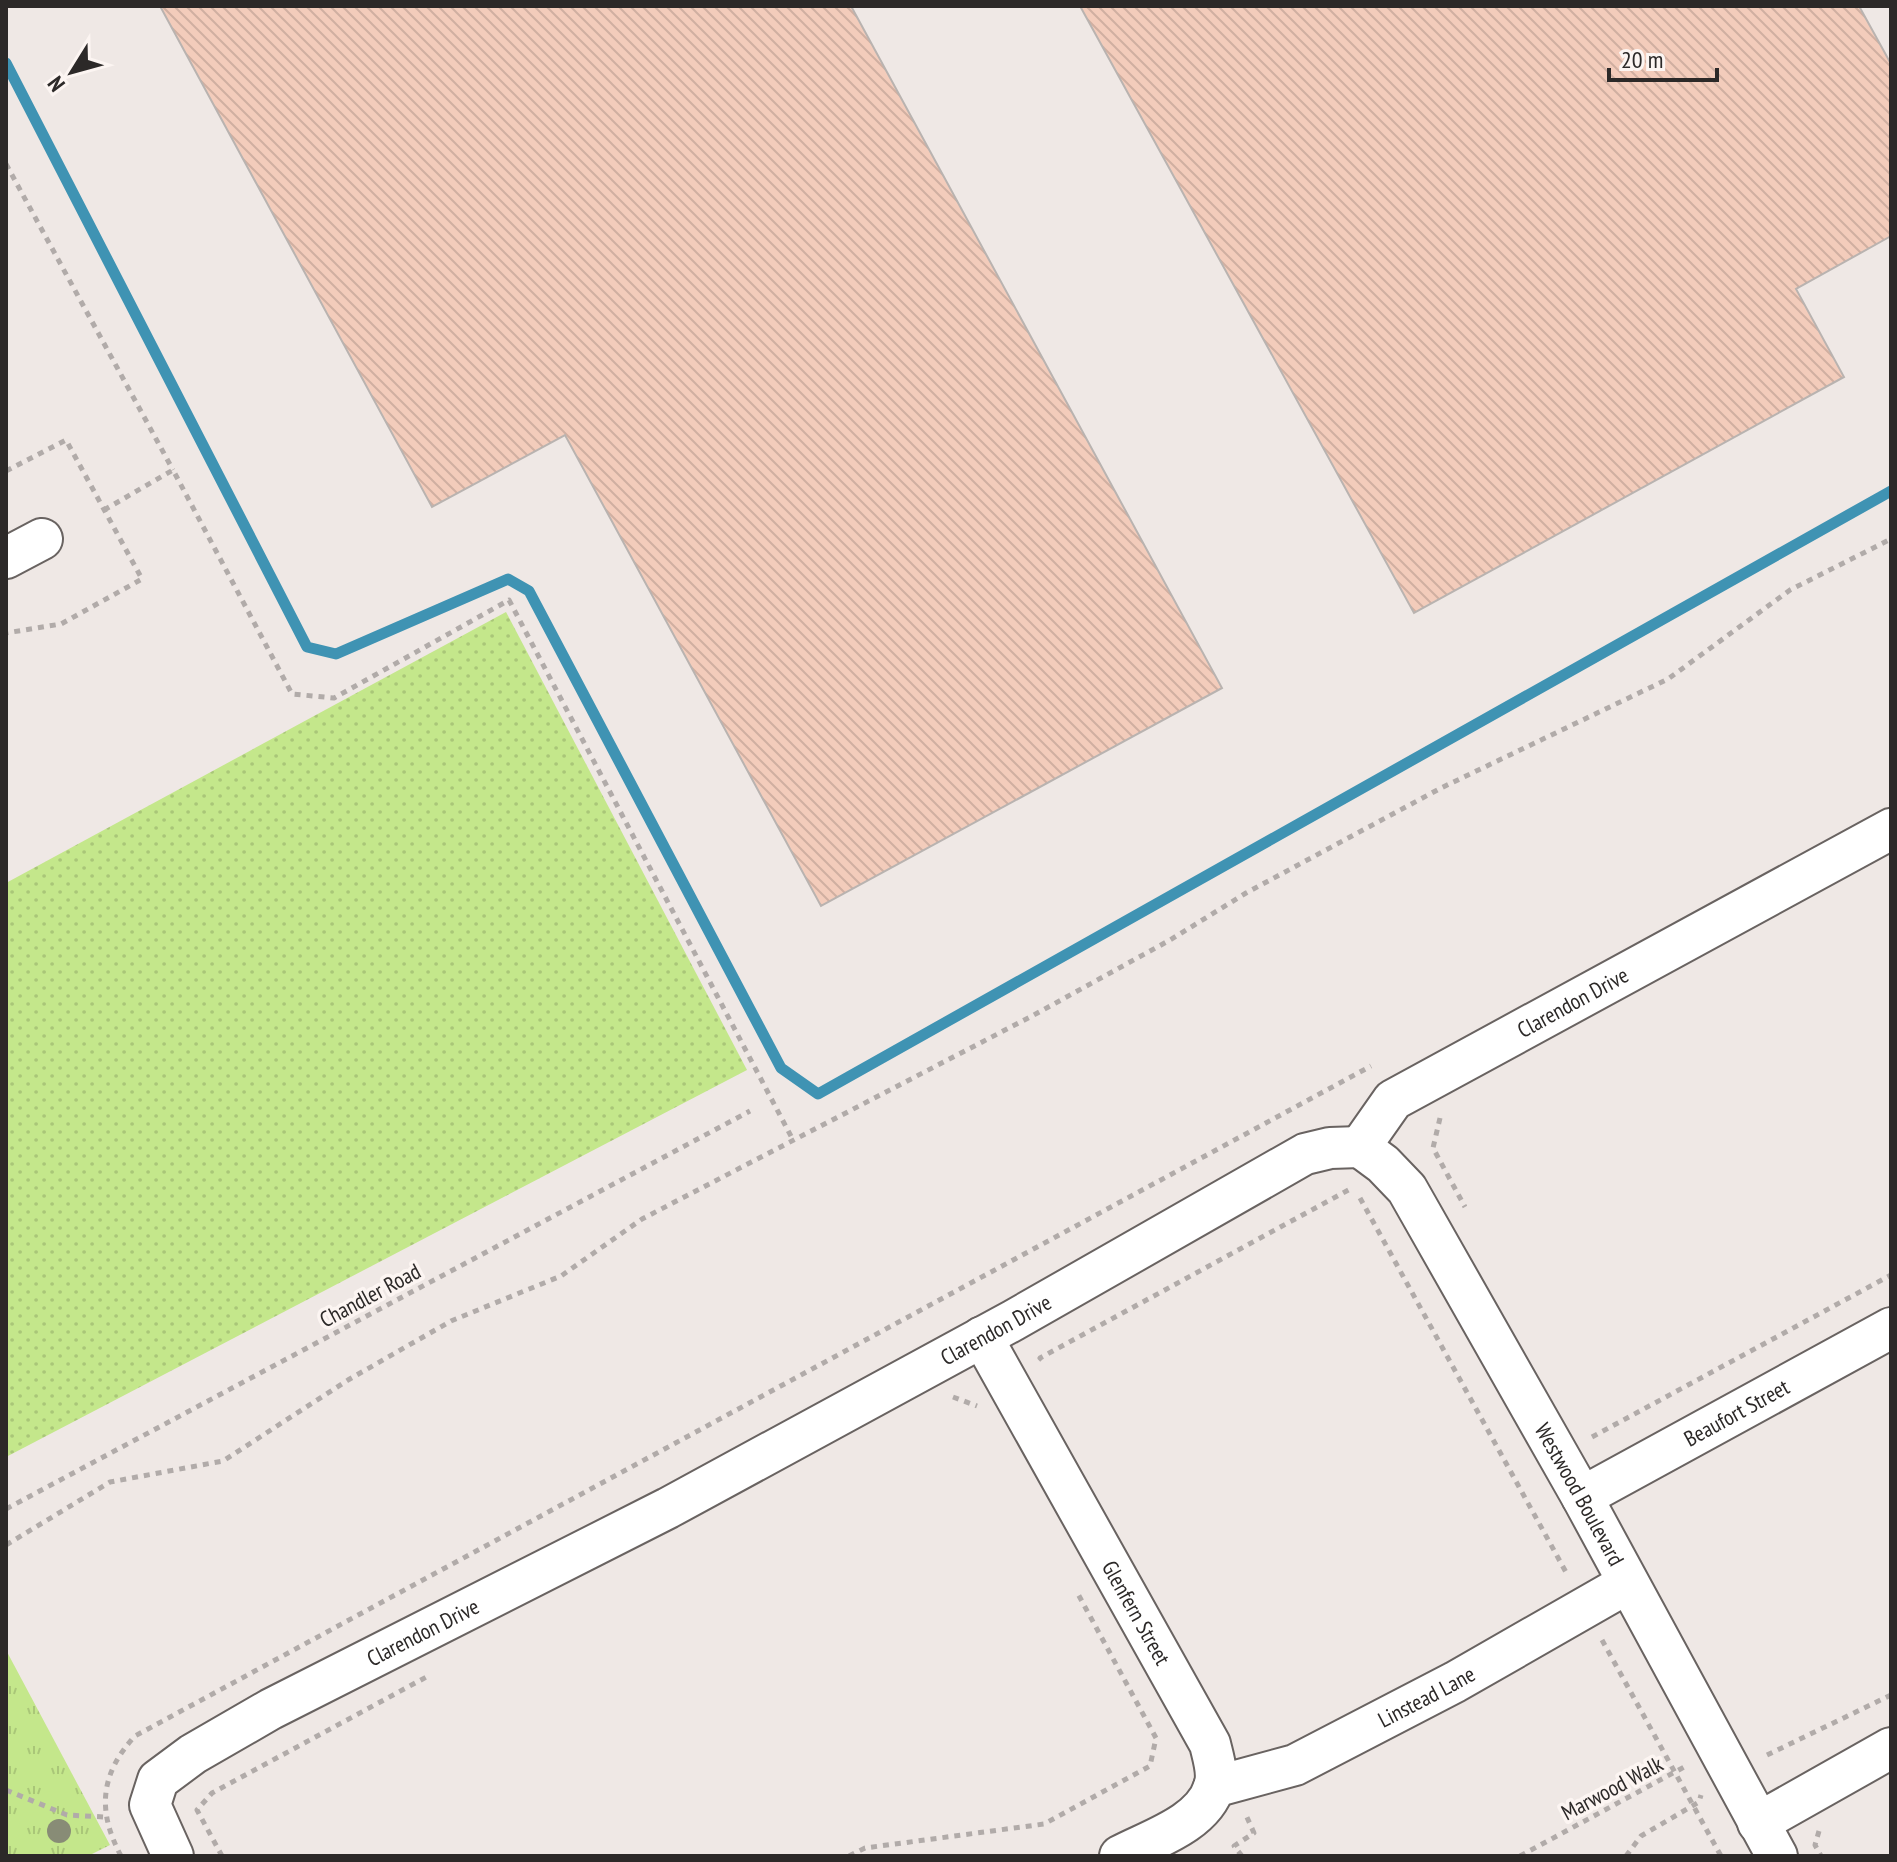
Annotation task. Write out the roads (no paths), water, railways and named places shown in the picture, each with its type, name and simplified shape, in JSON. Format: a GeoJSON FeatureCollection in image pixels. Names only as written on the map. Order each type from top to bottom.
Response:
{"type":"FeatureCollection","features":[{"type":"Feature","properties":{"kind":"street"},"geometry":{"type":"LineString","coordinates":[[6,558],[42,539]]}},
{"type":"Feature","properties":{"kind":"street","name":"Clarendon Drive"},"geometry":{"type":"LineString","coordinates":[[173,1856],[150,1805],[158,1780],[193,1754],[271,1709],[668,1508],[982,1337],[1305,1154],[1330,1148],[1360,1147],[1393,1100],[1891,829]]}},
{"type":"Feature","properties":{"kind":"street","name":"Westwood Boulevard"},"geometry":{"type":"LineString","coordinates":[[1360,1147],[1383,1164],[1407,1189],[1582,1497],[1768,1839]]}},
{"type":"Feature","properties":{"kind":"street","name":"Beaufort Street"},"geometry":{"type":"LineString","coordinates":[[1582,1497],[1891,1328]]}},
{"type":"Feature","properties":{"kind":"street","name":"Glenfern Street"},"geometry":{"type":"LineString","coordinates":[[982,1337],[1210,1744],[1216,1767],[1214,1787]]}},
{"type":"Feature","properties":{"kind":"street","name":"Linstead Lane"},"geometry":{"type":"LineString","coordinates":[[1214,1787],[1295,1765],[1455,1682],[1628,1583]]}},
{"type":"Feature","properties":{"kind":"street"},"geometry":{"type":"LineString","coordinates":[[1768,1839],[1891,1748]]}},
{"type":"Feature","properties":{"kind":"street"},"geometry":{"type":"LineString","coordinates":[[1120,1856],[1187,1821],[1214,1787]]}},
{"type":"Feature","properties":{"kind":"waterway"},"geometry":{"type":"LineString","coordinates":[[6,63],[307,647],[336,654],[508,579],[529,591],[781,1068],[818,1094],[1891,491]]}}]}
